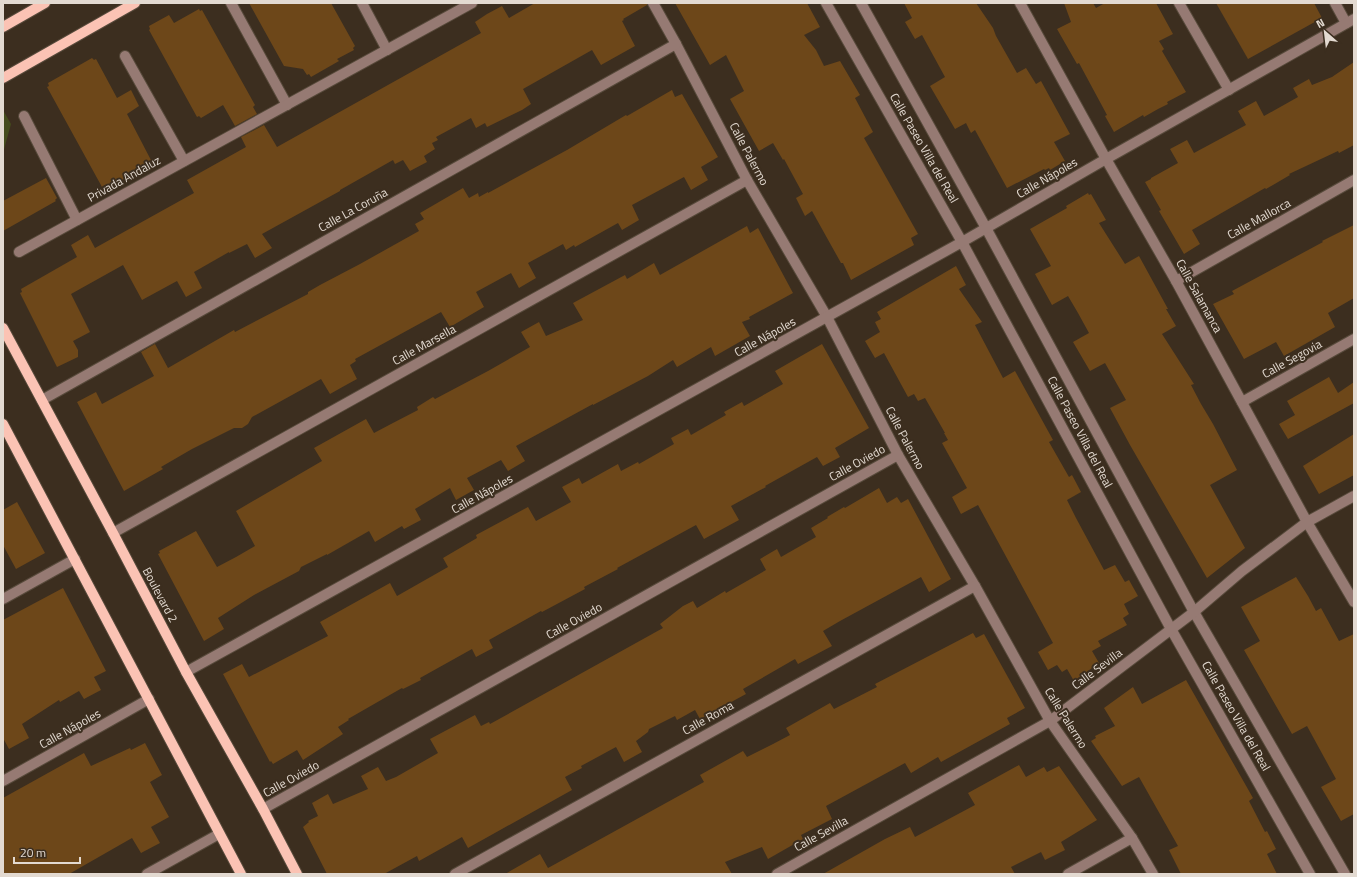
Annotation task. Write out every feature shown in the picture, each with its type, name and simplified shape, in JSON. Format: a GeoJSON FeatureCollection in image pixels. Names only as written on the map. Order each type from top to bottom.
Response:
{"type":"FeatureCollection","features":[{"type":"Feature","properties":{"kind":"main road"},"geometry":{"type":"LineString","coordinates":[[3,27],[45,3]]}},
{"type":"Feature","properties":{"kind":"main road"},"geometry":{"type":"LineString","coordinates":[[3,78],[135,3]]}},
{"type":"Feature","properties":{"kind":"main road","name":"Boulevard 2"},"geometry":{"type":"LineString","coordinates":[[3,328],[186,672],[263,809],[297,874]]}},
{"type":"Feature","properties":{"kind":"main road"},"geometry":{"type":"LineString","coordinates":[[3,424],[241,874]]}},
{"type":"Feature","properties":{"kind":"street"},"geometry":{"type":"LineString","coordinates":[[231,3],[287,104]]}},
{"type":"Feature","properties":{"kind":"street"},"geometry":{"type":"LineString","coordinates":[[362,3],[387,50]]}},
{"type":"Feature","properties":{"kind":"street","name":"Privada Andaluz"},"geometry":{"type":"LineString","coordinates":[[19,252],[472,3]]}},
{"type":"Feature","properties":{"kind":"street","name":"Calle Palermo"},"geometry":{"type":"LineString","coordinates":[[653,3],[747,180],[827,317],[898,455],[975,586],[1050,721],[1132,838],[1153,874]]}},
{"type":"Feature","properties":{"kind":"street","name":"Calle Paseo Villa del Real"},"geometry":{"type":"LineString","coordinates":[[826,3],[962,242],[1171,629],[1310,874]]}},
{"type":"Feature","properties":{"kind":"street","name":"Calle Paseo Villa del Real"},"geometry":{"type":"LineString","coordinates":[[862,3],[1194,612],[1344,874]]}},
{"type":"Feature","properties":{"kind":"street","name":"Calle Salamanca"},"geometry":{"type":"LineString","coordinates":[[1020,3],[1106,159],[1176,281],[1307,522],[1354,602]]}},
{"type":"Feature","properties":{"kind":"street"},"geometry":{"type":"LineString","coordinates":[[1179,3],[1229,90]]}},
{"type":"Feature","properties":{"kind":"street"},"geometry":{"type":"LineString","coordinates":[[1335,3],[1350,21]]}},
{"type":"Feature","properties":{"kind":"street","name":"Calle Nápoles"},"geometry":{"type":"LineString","coordinates":[[186,672],[962,242],[1350,21]]}},
{"type":"Feature","properties":{"kind":"street","name":"Calle La Coruña"},"geometry":{"type":"LineString","coordinates":[[42,400],[676,44]]}},
{"type":"Feature","properties":{"kind":"street"},"geometry":{"type":"LineString","coordinates":[[125,56],[184,161]]}},
{"type":"Feature","properties":{"kind":"street"},"geometry":{"type":"LineString","coordinates":[[24,116],[77,220]]}},
{"type":"Feature","properties":{"kind":"street","name":"Calle Marsella"},"geometry":{"type":"LineString","coordinates":[[113,533],[747,180]]}},
{"type":"Feature","properties":{"kind":"street","name":"Calle Mallorca"},"geometry":{"type":"LineString","coordinates":[[1176,281],[1354,180]]}},
{"type":"Feature","properties":{"kind":"street","name":"Calle Segovia"},"geometry":{"type":"LineString","coordinates":[[1242,402],[1354,339]]}},
{"type":"Feature","properties":{"kind":"street","name":"Calle Oviedo"},"geometry":{"type":"LineString","coordinates":[[263,809],[898,455]]}},
{"type":"Feature","properties":{"kind":"street","name":"Calle Sevilla"},"geometry":{"type":"LineString","coordinates":[[777,874],[1050,721],[1194,612],[1242,571],[1307,522],[1354,496]]}},
{"type":"Feature","properties":{"kind":"street"},"geometry":{"type":"LineString","coordinates":[[3,599],[75,559]]}},
{"type":"Feature","properties":{"kind":"street","name":"Calle Roma"},"geometry":{"type":"LineString","coordinates":[[455,874],[975,586]]}},
{"type":"Feature","properties":{"kind":"street","name":"Calle Nápoles"},"geometry":{"type":"LineString","coordinates":[[3,780],[149,699]]}},
{"type":"Feature","properties":{"kind":"street"},"geometry":{"type":"LineString","coordinates":[[147,874],[219,834]]}},
{"type":"Feature","properties":{"kind":"street"},"geometry":{"type":"LineString","coordinates":[[1068,874],[1132,838]]}},
{"type":"Feature","properties":{"kind":"green space"},"geometry":{"type":"Polygon","coordinates":[[[3,110],[11,124],[3,153],[3,110]]]}},
{"type":"Feature","properties":{"kind":"building"},"geometry":{"type":"Polygon","coordinates":[[[249,3],[331,3],[355,46],[353,48],[354,50],[337,59],[339,61],[311,77],[309,74],[307,75],[303,69],[284,66],[249,3]]]}},
{"type":"Feature","properties":{"kind":"building"},"geometry":{"type":"Polygon","coordinates":[[[535,3],[647,3],[647,5],[622,21],[635,46],[601,65],[592,50],[523,89],[531,104],[522,110],[487,127],[485,123],[476,128],[471,118],[436,137],[438,140],[432,143],[435,149],[424,156],[427,162],[410,171],[403,160],[395,164],[393,160],[262,234],[272,248],[255,258],[247,244],[229,252],[194,272],[202,288],[186,297],[177,281],[142,300],[123,265],[71,294],[90,332],[73,341],[78,350],[78,357],[57,367],[20,293],[22,292],[21,289],[77,257],[71,245],[88,235],[95,248],[194,193],[187,180],[246,147],[241,137],[264,125],[277,147],[481,33],[475,22],[487,14],[502,6],[509,18],[535,3]]]}},
{"type":"Feature","properties":{"kind":"building"},"geometry":{"type":"Polygon","coordinates":[[[675,3],[807,3],[820,27],[804,35],[816,50],[824,66],[840,61],[860,95],[855,98],[873,132],[864,138],[918,234],[911,238],[914,245],[851,280],[843,263],[841,263],[812,211],[805,216],[796,198],[803,194],[784,159],[783,160],[773,143],[759,151],[730,99],[744,91],[726,55],[710,65],[675,3]]]}},
{"type":"Feature","properties":{"kind":"building"},"geometry":{"type":"Polygon","coordinates":[[[904,3],[976,3],[993,28],[1017,73],[1026,68],[1036,84],[1041,81],[1070,134],[1054,142],[1065,161],[1050,170],[1049,168],[1044,169],[1007,188],[975,130],[971,133],[966,123],[955,129],[930,86],[945,77],[922,35],[915,39],[905,22],[912,18],[904,3]]]}},
{"type":"Feature","properties":{"kind":"building"},"geometry":{"type":"Polygon","coordinates":[[[1064,3],[1093,3],[1096,8],[1105,3],[1156,3],[1173,34],[1159,41],[1164,49],[1162,51],[1186,92],[1167,102],[1168,104],[1144,117],[1143,115],[1114,132],[1105,116],[1107,115],[1079,63],[1077,64],[1057,29],[1071,22],[1064,3]]]}},
{"type":"Feature","properties":{"kind":"building"},"geometry":{"type":"Polygon","coordinates":[[[1216,3],[1314,3],[1322,18],[1248,59],[1216,3]]]}},
{"type":"Feature","properties":{"kind":"building"},"geometry":{"type":"Polygon","coordinates":[[[199,9],[200,11],[202,10],[255,105],[253,107],[257,114],[235,126],[223,105],[201,118],[199,116],[197,117],[149,30],[149,26],[169,15],[174,23],[199,9]]]}},
{"type":"Feature","properties":{"kind":"building"},"geometry":{"type":"Polygon","coordinates":[[[92,58],[94,60],[96,59],[117,98],[131,90],[139,106],[127,114],[153,164],[125,181],[124,179],[106,188],[105,185],[102,187],[47,87],[49,86],[48,83],[92,58]]]}},
{"type":"Feature","properties":{"kind":"building"},"geometry":{"type":"Polygon","coordinates":[[[1354,62],[1354,145],[1289,174],[1290,175],[1266,189],[1265,188],[1192,230],[1200,244],[1184,254],[1159,211],[1161,210],[1145,182],[1178,163],[1170,149],[1187,140],[1194,153],[1246,125],[1238,111],[1256,101],[1264,116],[1298,97],[1293,88],[1309,79],[1312,85],[1332,77],[1354,62]]]}},
{"type":"Feature","properties":{"kind":"building"},"geometry":{"type":"Polygon","coordinates":[[[672,90],[675,97],[682,94],[718,157],[701,167],[708,180],[691,190],[684,177],[632,205],[639,220],[622,230],[618,223],[575,247],[574,245],[566,250],[563,244],[528,263],[536,278],[519,288],[511,273],[476,292],[484,307],[450,327],[441,312],[355,359],[356,361],[350,365],[357,379],[330,394],[321,379],[252,417],[248,424],[242,428],[234,428],[192,449],[161,467],[163,469],[124,491],[77,402],[96,392],[102,404],[154,376],[141,352],[155,344],[168,368],[234,330],[235,332],[308,294],[308,292],[320,285],[419,231],[415,224],[424,219],[420,213],[463,188],[469,198],[478,193],[479,197],[488,193],[672,90]]]}},
{"type":"Feature","properties":{"kind":"building"},"geometry":{"type":"Polygon","coordinates":[[[46,178],[57,198],[55,200],[56,201],[3,231],[3,201],[46,178]]]}},
{"type":"Feature","properties":{"kind":"building"},"geometry":{"type":"Polygon","coordinates":[[[1088,193],[1089,195],[1091,194],[1106,220],[1099,223],[1125,264],[1139,256],[1168,309],[1166,309],[1176,326],[1162,334],[1194,384],[1191,385],[1237,470],[1210,485],[1245,548],[1207,578],[1110,408],[1126,400],[1105,363],[1090,371],[1073,342],[1089,333],[1078,313],[1068,296],[1052,305],[1035,274],[1051,266],[1030,229],[1067,208],[1066,206],[1088,193]]]}},
{"type":"Feature","properties":{"kind":"building"},"geometry":{"type":"Polygon","coordinates":[[[1354,225],[1354,298],[1328,313],[1335,327],[1284,356],[1276,342],[1244,359],[1213,304],[1234,294],[1232,291],[1354,225]]]}},
{"type":"Feature","properties":{"kind":"building"},"geometry":{"type":"Polygon","coordinates":[[[747,226],[750,233],[758,228],[793,293],[749,317],[750,319],[742,322],[750,336],[715,356],[711,347],[677,367],[673,360],[648,376],[516,446],[525,461],[508,471],[501,460],[467,478],[474,490],[456,500],[450,488],[415,509],[421,520],[404,529],[402,526],[375,542],[369,531],[327,555],[301,567],[299,571],[254,595],[218,618],[224,629],[204,641],[158,554],[160,553],[159,551],[196,531],[217,567],[236,557],[255,546],[236,511],[322,461],[314,448],[366,419],[374,433],[418,410],[417,407],[433,397],[435,399],[530,347],[521,332],[539,322],[546,336],[583,320],[573,303],[625,275],[627,279],[654,263],[660,275],[747,226]]]}},
{"type":"Feature","properties":{"kind":"building"},"geometry":{"type":"Polygon","coordinates":[[[956,266],[966,285],[959,289],[982,322],[975,325],[1003,378],[1015,371],[1053,440],[1049,442],[1069,477],[1072,475],[1081,492],[1067,500],[1104,570],[1115,565],[1125,582],[1129,580],[1138,596],[1124,604],[1129,614],[1123,618],[1127,625],[1098,641],[1101,646],[1092,651],[1099,663],[1074,681],[1067,669],[1062,672],[1057,665],[1048,670],[1038,652],[1053,643],[978,505],[961,514],[952,497],[967,488],[942,443],[948,440],[925,398],[918,401],[914,394],[908,397],[884,353],[875,358],[865,341],[880,332],[875,322],[881,319],[877,312],[956,266]]]}},
{"type":"Feature","properties":{"kind":"building"},"geometry":{"type":"Polygon","coordinates":[[[822,344],[869,428],[835,448],[840,457],[823,466],[817,457],[731,506],[739,520],[704,539],[696,525],[584,587],[585,589],[542,612],[541,611],[489,640],[493,648],[476,657],[472,649],[420,678],[421,680],[403,689],[402,688],[348,719],[349,720],[338,727],[343,734],[303,760],[297,750],[273,764],[271,761],[270,762],[223,674],[242,664],[249,677],[328,636],[320,622],[390,583],[397,596],[448,567],[443,558],[477,538],[476,535],[528,507],[536,521],[571,502],[562,487],[579,478],[582,484],[618,464],[621,471],[638,462],[639,464],[674,444],[671,438],[688,429],[691,435],[726,415],[724,412],[742,402],[744,406],[783,384],[775,371],[822,344]]]}},
{"type":"Feature","properties":{"kind":"building"},"geometry":{"type":"Polygon","coordinates":[[[1329,377],[1338,393],[1354,382],[1354,403],[1288,439],[1279,424],[1295,415],[1287,401],[1329,377]]]}},
{"type":"Feature","properties":{"kind":"building"},"geometry":{"type":"Polygon","coordinates":[[[1354,434],[1354,475],[1319,494],[1303,466],[1354,434]]]}},
{"type":"Feature","properties":{"kind":"building"},"geometry":{"type":"Polygon","coordinates":[[[879,488],[887,503],[897,497],[901,503],[908,499],[951,579],[929,592],[921,577],[840,621],[823,631],[832,646],[798,664],[795,659],[743,689],[746,694],[700,719],[695,710],[677,720],[675,716],[649,729],[648,732],[636,741],[642,752],[624,762],[616,747],[581,766],[582,768],[565,777],[572,790],[468,848],[462,837],[419,861],[417,856],[384,874],[327,874],[303,827],[309,822],[308,821],[318,816],[312,803],[328,794],[333,804],[368,789],[361,776],[378,767],[386,781],[396,777],[438,753],[430,739],[475,715],[481,726],[489,722],[490,724],[663,628],[660,624],[683,606],[693,601],[697,608],[725,591],[726,593],[766,570],[760,559],[777,549],[781,557],[816,537],[811,528],[844,507],[845,508],[879,488]]]}},
{"type":"Feature","properties":{"kind":"building"},"geometry":{"type":"Polygon","coordinates":[[[17,502],[45,553],[16,569],[3,545],[3,510],[17,502]]]}},
{"type":"Feature","properties":{"kind":"building"},"geometry":{"type":"Polygon","coordinates":[[[1296,577],[1316,611],[1321,608],[1339,641],[1354,634],[1354,814],[1341,821],[1321,787],[1336,779],[1307,726],[1292,734],[1244,650],[1260,641],[1241,607],[1296,577]]]}},
{"type":"Feature","properties":{"kind":"building"},"geometry":{"type":"Polygon","coordinates":[[[63,588],[106,671],[94,677],[101,690],[84,699],[79,691],[60,702],[59,700],[22,724],[29,738],[9,749],[3,738],[3,620],[63,588]]]}},
{"type":"Feature","properties":{"kind":"building"},"geometry":{"type":"Polygon","coordinates":[[[973,633],[976,638],[984,634],[1025,708],[1007,718],[1010,724],[941,762],[938,757],[911,773],[905,763],[826,806],[832,819],[801,835],[803,839],[768,859],[762,847],[725,862],[732,874],[505,874],[540,854],[548,868],[704,782],[700,775],[743,751],[747,757],[773,744],[790,735],[786,728],[830,703],[834,709],[877,687],[875,684],[973,633]]]}},
{"type":"Feature","properties":{"kind":"building"},"geometry":{"type":"Polygon","coordinates":[[[1186,680],[1253,798],[1249,801],[1265,832],[1267,831],[1276,849],[1267,854],[1277,874],[1181,874],[1169,850],[1178,846],[1139,777],[1122,786],[1091,741],[1096,738],[1095,736],[1115,726],[1104,708],[1133,687],[1142,704],[1186,680]]]}},
{"type":"Feature","properties":{"kind":"building"},"geometry":{"type":"Polygon","coordinates":[[[145,743],[162,775],[150,782],[169,817],[151,827],[160,843],[141,853],[132,838],[69,874],[3,874],[3,798],[84,753],[91,766],[130,748],[131,750],[145,743]]]}},
{"type":"Feature","properties":{"kind":"building"},"geometry":{"type":"Polygon","coordinates":[[[1019,765],[1026,777],[1044,767],[1047,772],[1059,766],[1097,820],[1061,842],[1065,850],[1045,860],[1041,852],[1011,867],[1015,874],[823,874],[885,839],[910,827],[915,837],[975,805],[968,793],[1019,765]]]}}]}
